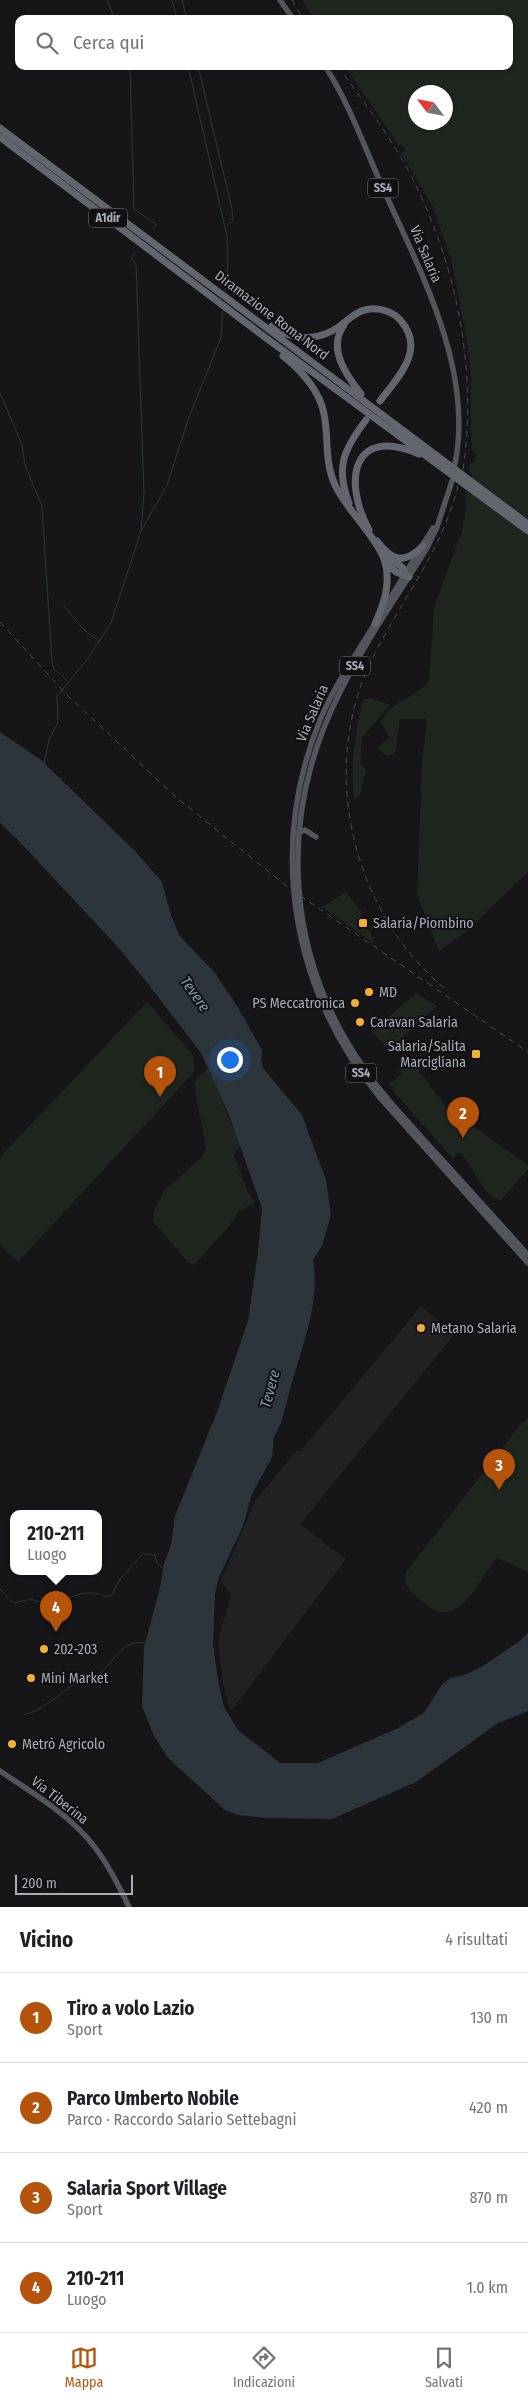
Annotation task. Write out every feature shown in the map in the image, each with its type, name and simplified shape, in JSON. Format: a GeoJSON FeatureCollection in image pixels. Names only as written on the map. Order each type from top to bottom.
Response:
{"type":"FeatureCollection","features":[{"type":"Feature","properties":{"kind":"highway","name":"Diramazione Roma Nord"},"geometry":{"type":"LineString","coordinates":[[0,128],[212,285],[365,405],[450,467],[528,531]]}},
{"type":"Feature","properties":{"kind":"highway","name":"Diramazione Roma Nord"},"geometry":{"type":"LineString","coordinates":[[0,137],[262,335],[365,405]]}},
{"type":"Feature","properties":{"kind":"highway"},"geometry":{"type":"LineString","coordinates":[[229,298],[277,330],[301,338],[315,338],[326,335],[350,317],[368,309],[380,309],[400,319],[410,336],[412,350],[410,358],[380,401]]}},
{"type":"Feature","properties":{"kind":"highway"},"geometry":{"type":"LineString","coordinates":[[350,317],[340,330],[338,356],[346,374],[365,405]]}},
{"type":"Feature","properties":{"kind":"highway"},"geometry":{"type":"LineString","coordinates":[[262,335],[266,343],[302,373],[318,398],[324,413],[326,455],[330,475],[340,495],[396,572],[407,575]]}},
{"type":"Feature","properties":{"kind":"highway","name":"Diramazione Roma Nord"},"geometry":{"type":"LineString","coordinates":[[380,416],[430,458],[450,467]]}},
{"type":"Feature","properties":{"kind":"highway"},"geometry":{"type":"LineString","coordinates":[[358,521],[350,505],[343,483],[343,456],[366,420]]}},
{"type":"Feature","properties":{"kind":"highway"},"geometry":{"type":"LineString","coordinates":[[368,530],[354,491],[357,465],[363,456],[371,450],[391,446],[430,458]]}},
{"type":"Feature","properties":{"kind":"highway","name":"Diramazione Roma Nord"},"geometry":{"type":"LineString","coordinates":[[472,486],[528,524]]}},
{"type":"Feature","properties":{"kind":"highway"},"geometry":{"type":"LineString","coordinates":[[350,505],[386,558],[387,592],[375,624]]}},
{"type":"Feature","properties":{"kind":"highway"},"geometry":{"type":"LineString","coordinates":[[386,558],[406,558],[423,546]]}},
{"type":"Feature","properties":{"kind":"main road"},"geometry":{"type":"LineString","coordinates":[[280,0],[290,15]]}},
{"type":"Feature","properties":{"kind":"main road","name":"Via Salaria"},"geometry":{"type":"LineString","coordinates":[[327,70],[348,110],[436,312],[459,397],[459,437],[450,467]]}},
{"type":"Feature","properties":{"kind":"main road","name":"Via Salaria"},"geometry":{"type":"LineString","coordinates":[[295,833],[302,774],[320,720],[338,683],[407,575],[427,548],[443,511],[452,481]]}},
{"type":"Feature","properties":{"kind":"main road","name":"Via Salaria"},"geometry":{"type":"LineString","coordinates":[[295,833],[312,761],[334,705],[443,511]]}},
{"type":"Feature","properties":{"kind":"main road"},"geometry":{"type":"LineString","coordinates":[[295,833],[305,830],[316,837]]}},
{"type":"Feature","properties":{"kind":"main road","name":"SS4"},"geometry":{"type":"LineString","coordinates":[[295,833],[299,884],[307,943],[322,992],[342,1034],[381,1091],[528,1255]]}},
{"type":"Feature","properties":{"kind":"main road","name":"SS4"},"geometry":{"type":"LineString","coordinates":[[295,833],[293,885],[300,932],[315,986],[338,1038],[353,1062],[381,1099],[528,1263]]}},
{"type":"Feature","properties":{"kind":"main road","name":"Via Tiberina"},"geometry":{"type":"LineString","coordinates":[[0,1771],[63,1815],[86,1836],[104,1860],[129,1907]]}},
{"type":"Feature","properties":{"kind":"shaded area"},"geometry":{"type":"Polygon","coordinates":[[[302,0],[528,0],[528,872],[467,931],[439,951],[417,895],[422,763],[427,719],[400,719],[395,753],[387,756],[377,748],[390,738],[381,722],[385,715],[396,704],[417,692],[429,682],[434,607],[462,531],[466,509],[465,491],[469,493],[472,475],[469,464],[474,462],[476,455],[472,450],[471,376],[467,341],[452,263],[433,207],[401,153],[406,150],[401,144],[399,146],[348,70],[513,70],[513,15],[311,15],[302,0]]]}},
{"type":"Feature","properties":{"kind":"shaded area"},"geometry":{"type":"Polygon","coordinates":[[[371,698],[390,705],[362,738],[360,763],[366,770],[359,797],[354,799],[353,761],[358,725],[363,700],[371,698]]]}},
{"type":"Feature","properties":{"kind":"shaded area"},"geometry":{"type":"Polygon","coordinates":[[[346,892],[361,911],[361,923],[371,932],[374,944],[322,907],[346,892]]]}},
{"type":"Feature","properties":{"kind":"shaded area"},"geometry":{"type":"Polygon","coordinates":[[[416,993],[437,1006],[389,1050],[372,1032],[416,993]]]}},
{"type":"Feature","properties":{"kind":"shaded area"},"geometry":{"type":"Polygon","coordinates":[[[147,1002],[193,1055],[195,1071],[18,1262],[0,1245],[0,1157],[147,1002]]]}},
{"type":"Feature","properties":{"kind":"shaded area"},"geometry":{"type":"Polygon","coordinates":[[[411,1060],[446,1107],[528,1165],[528,1169],[501,1200],[495,1198],[484,1188],[461,1153],[458,1153],[453,1159],[389,1084],[402,1074],[398,1068],[411,1060]]]}},
{"type":"Feature","properties":{"kind":"shaded area"},"geometry":{"type":"Polygon","coordinates":[[[208,1068],[242,1148],[237,1149],[234,1156],[248,1192],[255,1203],[239,1211],[230,1225],[194,1265],[188,1262],[153,1222],[155,1208],[164,1191],[202,1157],[206,1148],[194,1086],[197,1078],[208,1068]]]}},
{"type":"Feature","properties":{"kind":"shaded area"},"geometry":{"type":"Polygon","coordinates":[[[421,1306],[454,1335],[300,1524],[346,1559],[232,1710],[228,1704],[223,1684],[218,1639],[231,1595],[221,1581],[255,1501],[297,1450],[300,1452],[421,1306]]]}},
{"type":"Feature","properties":{"kind":"shaded area"},"geometry":{"type":"Polygon","coordinates":[[[528,1418],[528,1572],[497,1558],[467,1599],[449,1612],[438,1611],[427,1605],[410,1590],[405,1583],[406,1572],[520,1425],[528,1418]]]}},
{"type":"Feature","properties":{"kind":"water","name":"Tevere"},"geometry":{"type":"Polygon","coordinates":[[[0,732],[41,760],[135,851],[162,882],[170,912],[179,935],[215,973],[237,1006],[262,1050],[263,1068],[302,1115],[326,1180],[331,1215],[322,1246],[313,1260],[315,1273],[314,1298],[306,1335],[281,1423],[274,1437],[272,1457],[252,1494],[243,1526],[219,1577],[215,1594],[213,1644],[224,1707],[238,1730],[280,1763],[318,1763],[396,1729],[424,1713],[441,1686],[450,1678],[465,1675],[483,1666],[521,1640],[528,1632],[528,1711],[498,1723],[416,1782],[332,1819],[266,1818],[238,1815],[225,1810],[168,1758],[154,1736],[142,1706],[144,1647],[160,1588],[164,1564],[171,1545],[175,1516],[217,1412],[248,1321],[262,1208],[229,1115],[201,1053],[117,946],[0,823],[0,732]]]}},
{"type":"Feature","properties":{"kind":"waterway"},"geometry":{"type":"LineString","coordinates":[[107,0],[113,15]]}},
{"type":"Feature","properties":{"kind":"waterway"},"geometry":{"type":"LineString","coordinates":[[172,0],[176,15]]}},
{"type":"Feature","properties":{"kind":"waterway"},"geometry":{"type":"LineString","coordinates":[[182,0],[186,15]]}},
{"type":"Feature","properties":{"kind":"waterway"},"geometry":{"type":"LineString","coordinates":[[130,70],[134,209],[157,225],[154,228]]}},
{"type":"Feature","properties":{"kind":"waterway"},"geometry":{"type":"LineString","coordinates":[[189,70],[227,236],[228,264],[225,293]]}},
{"type":"Feature","properties":{"kind":"waterway"},"geometry":{"type":"LineString","coordinates":[[199,70],[232,209],[233,221],[227,225]]}},
{"type":"Feature","properties":{"kind":"waterway"},"geometry":{"type":"LineString","coordinates":[[136,252],[131,258],[136,264],[144,493],[141,531]]}},
{"type":"Feature","properties":{"kind":"waterway"},"geometry":{"type":"LineString","coordinates":[[44,764],[49,740],[58,722],[57,696],[86,661],[111,623],[141,531],[167,485],[189,417],[221,338],[223,310]]}},
{"type":"Feature","properties":{"kind":"waterway"},"geometry":{"type":"LineString","coordinates":[[0,393],[22,445],[25,465],[42,506],[52,662],[54,669],[68,681]]}},
{"type":"Feature","properties":{"kind":"waterway"},"geometry":{"type":"LineString","coordinates":[[64,606],[83,629],[100,642]]}},
{"type":"Feature","properties":{"kind":"waterway"},"geometry":{"type":"LineString","coordinates":[[101,1595],[107,1597],[112,1595],[120,1579],[143,1554],[155,1555],[157,1563],[163,1568]]}},
{"type":"Feature","properties":{"kind":"waterway"},"geometry":{"type":"LineString","coordinates":[[0,1589],[8,1598]]}},
{"type":"Feature","properties":{"kind":"waterway"},"geometry":{"type":"LineString","coordinates":[[10,1600],[14,1603],[31,1599],[49,1602],[81,1594],[99,1594]]}},
{"type":"Feature","properties":{"kind":"waterway"},"geometry":{"type":"LineString","coordinates":[[25,1714],[46,1705],[83,1677],[102,1672],[130,1644],[145,1643]]}},
{"type":"Feature","properties":{"kind":"railway"},"geometry":{"type":"LineString","coordinates":[[292,0],[301,15]]}},
{"type":"Feature","properties":{"kind":"railway"},"geometry":{"type":"LineString","coordinates":[[341,70],[400,156],[425,205],[439,241],[459,316],[465,354],[467,432],[463,470]]}},
{"type":"Feature","properties":{"kind":"railway"},"geometry":{"type":"LineString","coordinates":[[444,988],[413,957],[387,921],[368,882],[354,840],[347,797],[347,753],[354,710],[368,668],[379,645],[429,558],[450,512],[458,486]]}},
{"type":"Feature","properties":{"kind":"railway"},"geometry":{"type":"LineString","coordinates":[[0,622],[67,695],[178,799],[289,888],[528,1052]]}},
{"type":"Feature","properties":{"kind":"place","name":"Salaria/Piombino"},"geometry":{"type":"Point","coordinates":[363,923]}},
{"type":"Feature","properties":{"kind":"place","name":"MD"},"geometry":{"type":"Point","coordinates":[369,992]}},
{"type":"Feature","properties":{"kind":"place","name":"PS Meccatronica"},"geometry":{"type":"Point","coordinates":[355,1003]}},
{"type":"Feature","properties":{"kind":"place","name":"Caravan Salaria"},"geometry":{"type":"Point","coordinates":[360,1022]}},
{"type":"Feature","properties":{"kind":"place","name":"Salaria/Salita Marcigliana"},"geometry":{"type":"Point","coordinates":[476,1054]}},
{"type":"Feature","properties":{"kind":"place","name":"Tiro a volo Lazio"},"geometry":{"type":"Point","coordinates":[160,1097]}},
{"type":"Feature","properties":{"kind":"place","name":"Parco Umberto Nobile"},"geometry":{"type":"Point","coordinates":[463,1138]}},
{"type":"Feature","properties":{"kind":"place","name":"Metano Salaria"},"geometry":{"type":"Point","coordinates":[421,1328]}},
{"type":"Feature","properties":{"kind":"place","name":"Salaria Sport Village"},"geometry":{"type":"Point","coordinates":[499,1490]}},
{"type":"Feature","properties":{"kind":"place","name":"210-211"},"geometry":{"type":"Point","coordinates":[56,1632]}},
{"type":"Feature","properties":{"kind":"place","name":"202-203"},"geometry":{"type":"Point","coordinates":[44,1649]}},
{"type":"Feature","properties":{"kind":"place","name":"Mini Market"},"geometry":{"type":"Point","coordinates":[31,1678]}},
{"type":"Feature","properties":{"kind":"place","name":"Metrò Agricolo"},"geometry":{"type":"Point","coordinates":[12,1744]}}]}
